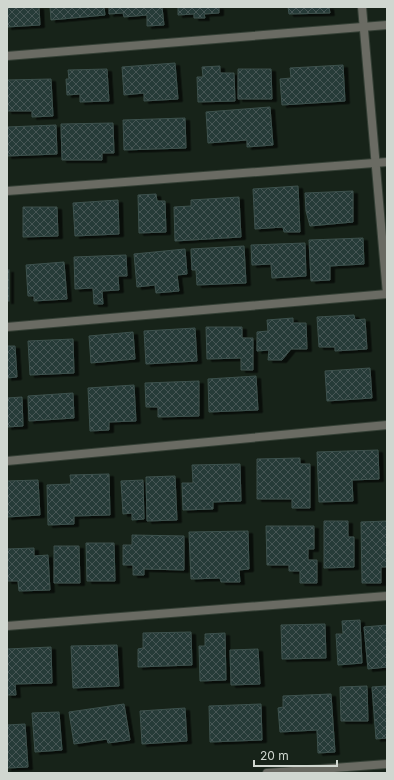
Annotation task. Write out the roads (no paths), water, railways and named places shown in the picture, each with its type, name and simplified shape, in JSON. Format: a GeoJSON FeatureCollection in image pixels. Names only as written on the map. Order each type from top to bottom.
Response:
{"type":"FeatureCollection","features":[{"type":"Feature","properties":{"kind":"street"},"geometry":{"type":"LineString","coordinates":[[7,327],[387,294],[362,7]]}},
{"type":"Feature","properties":{"kind":"street"},"geometry":{"type":"LineString","coordinates":[[7,56],[387,25]]}},
{"type":"Feature","properties":{"kind":"street"},"geometry":{"type":"LineString","coordinates":[[7,191],[387,162]]}},
{"type":"Feature","properties":{"kind":"street"},"geometry":{"type":"LineString","coordinates":[[7,461],[387,425]]}},
{"type":"Feature","properties":{"kind":"street"},"geometry":{"type":"LineString","coordinates":[[7,626],[387,596]]}},
{"type":"Feature","properties":{"kind":"street"},"geometry":{"type":"LineString","coordinates":[[266,773],[387,764]]}}]}
